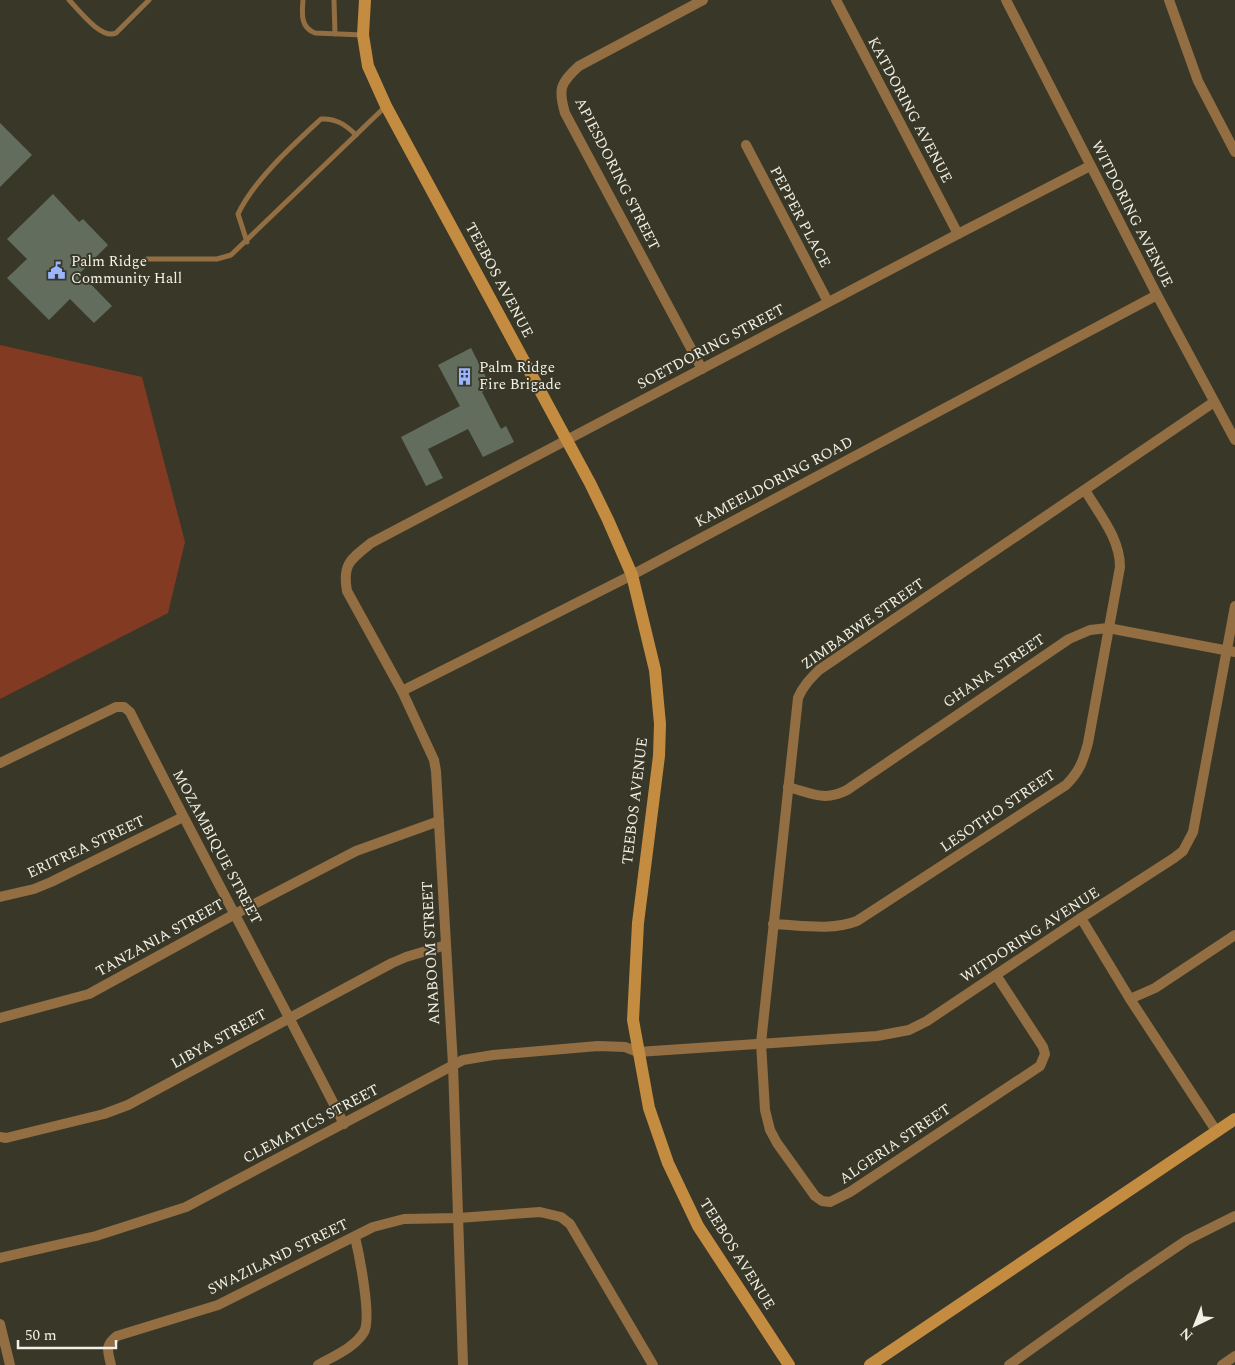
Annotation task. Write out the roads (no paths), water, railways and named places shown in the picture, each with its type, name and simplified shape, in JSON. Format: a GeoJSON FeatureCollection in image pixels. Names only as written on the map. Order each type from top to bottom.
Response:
{"type":"FeatureCollection","features":[{"type":"Feature","properties":{"kind":"street","name":"TEEBOS AVENUE"},"geometry":{"type":"LineString","coordinates":[[364,0],[364,35],[368,66],[386,106],[567,441],[608,520],[632,575],[655,670],[660,724],[659,756],[638,923],[634,1020],[649,1108],[668,1163],[681,1194],[698,1226],[789,1365]]}},
{"type":"Feature","properties":{"kind":"street","name":"APIESDORING STREET"},"geometry":{"type":"LineString","coordinates":[[702,368],[566,113],[561,88],[567,77],[580,66],[703,0]]}},
{"type":"Feature","properties":{"kind":"street","name":"KATDORING AVENUE"},"geometry":{"type":"LineString","coordinates":[[836,0],[958,234]]}},
{"type":"Feature","properties":{"kind":"street","name":"WITDORING AVENUE"},"geometry":{"type":"LineString","coordinates":[[1006,0],[1157,295],[1235,440]]}},
{"type":"Feature","properties":{"kind":"street"},"geometry":{"type":"LineString","coordinates":[[1169,0],[1198,81],[1235,152]]}},
{"type":"Feature","properties":{"kind":"street","name":"PEPPER PLACE"},"geometry":{"type":"LineString","coordinates":[[746,145],[828,302]]}},
{"type":"Feature","properties":{"kind":"street","name":"SOETDORING STREET"},"geometry":{"type":"LineString","coordinates":[[350,562],[371,543],[1090,166]]}},
{"type":"Feature","properties":{"kind":"street","name":"KAMEELDORING ROAD"},"geometry":{"type":"LineString","coordinates":[[402,691],[632,575],[1157,295]]}},
{"type":"Feature","properties":{"kind":"street","name":"ZIMBABWE STREET"},"geometry":{"type":"LineString","coordinates":[[761,1043],[798,698],[808,680],[819,670],[1214,402]]}},
{"type":"Feature","properties":{"kind":"street","name":"LESOTHO STREET"},"geometry":{"type":"LineString","coordinates":[[773,924],[836,926],[857,922],[1066,785],[1076,775],[1083,761],[1120,567],[1120,554],[1110,530],[1084,490]]}},
{"type":"Feature","properties":{"kind":"street","name":"ANABOOM STREET"},"geometry":{"type":"LineString","coordinates":[[350,562],[345,578],[348,591],[402,691],[434,760],[452,1065],[463,1365]]}},
{"type":"Feature","properties":{"kind":"street","name":"WITDORING AVENUE"},"geometry":{"type":"LineString","coordinates":[[638,1052],[877,1036],[909,1030],[927,1021],[1174,858],[1183,851],[1193,832],[1231,651],[1235,606]]}},
{"type":"Feature","properties":{"kind":"street","name":"GHANA STREET"},"geometry":{"type":"LineString","coordinates":[[788,787],[819,796],[838,795],[1069,638],[1090,630],[1108,628],[1231,651]]}},
{"type":"Feature","properties":{"kind":"street","name":"MOZAMBIQUE STREET"},"geometry":{"type":"LineString","coordinates":[[0,763],[116,707],[124,707],[130,712],[344,1124]]}},
{"type":"Feature","properties":{"kind":"street","name":"ERITREA STREET"},"geometry":{"type":"LineString","coordinates":[[0,898],[34,890],[183,817]]}},
{"type":"Feature","properties":{"kind":"street","name":"TANZANIA STREET"},"geometry":{"type":"LineString","coordinates":[[0,1018],[88,994],[235,914],[363,848],[439,821]]}},
{"type":"Feature","properties":{"kind":"street"},"geometry":{"type":"LineString","coordinates":[[1081,918],[1130,999],[1216,1132]]}},
{"type":"Feature","properties":{"kind":"street"},"geometry":{"type":"LineString","coordinates":[[1130,999],[1155,988],[1235,935]]}},
{"type":"Feature","properties":{"kind":"street","name":"LIBYA STREET"},"geometry":{"type":"LineString","coordinates":[[0,1137],[6,1138],[104,1114],[128,1105],[392,963],[446,945]]}},
{"type":"Feature","properties":{"kind":"street","name":"ALGERIA STREET"},"geometry":{"type":"LineString","coordinates":[[761,1043],[765,1110],[770,1130],[808,1187],[822,1202],[830,1202],[850,1192],[1040,1066],[1045,1054],[1043,1046],[996,975]]}},
{"type":"Feature","properties":{"kind":"street","name":"CLEMATICS STREET"},"geometry":{"type":"LineString","coordinates":[[0,1258],[96,1236],[186,1207],[463,1060],[493,1055],[598,1046],[625,1047],[638,1052]]}},
{"type":"Feature","properties":{"kind":"street"},"geometry":{"type":"LineString","coordinates":[[870,1365],[1235,1119]]}},
{"type":"Feature","properties":{"kind":"street","name":"SWAZILAND STREET"},"geometry":{"type":"LineString","coordinates":[[111,1365],[107,1348],[110,1342],[117,1336],[218,1305],[373,1227],[404,1219],[458,1218],[540,1212],[561,1217],[570,1224],[652,1365]]}},
{"type":"Feature","properties":{"kind":"street"},"geometry":{"type":"LineString","coordinates":[[1010,1365],[1187,1240],[1235,1216]]}},
{"type":"Feature","properties":{"kind":"street"},"geometry":{"type":"LineString","coordinates":[[318,1365],[352,1345],[367,1326],[364,1289],[355,1236]]}},
{"type":"Feature","properties":{"kind":"street"},"geometry":{"type":"LineString","coordinates":[[0,1324],[6,1363]]}},
{"type":"Feature","properties":{"kind":"street"},"geometry":{"type":"LineString","coordinates":[[1222,1365],[1235,1356]]}},
{"type":"Feature","properties":{"kind":"lane"},"geometry":{"type":"LineString","coordinates":[[69,0],[97,29],[112,35],[149,0]]}},
{"type":"Feature","properties":{"kind":"lane"},"geometry":{"type":"LineString","coordinates":[[303,0],[302,16],[306,27],[315,34],[364,35]]}},
{"type":"Feature","properties":{"kind":"lane"},"geometry":{"type":"LineString","coordinates":[[334,0],[335,34]]}},
{"type":"Feature","properties":{"kind":"lane"},"geometry":{"type":"LineString","coordinates":[[147,259],[224,258],[237,251],[386,106]]}},
{"type":"Feature","properties":{"kind":"lane"},"geometry":{"type":"LineString","coordinates":[[246,242],[238,214],[241,207],[260,182],[310,129],[321,119],[328,118],[346,125],[356,135]]}},
{"type":"Feature","properties":{"kind":"place","name":"Palm Ridge Community Hall"},"geometry":{"type":"Point","coordinates":[57,270]}},
{"type":"Feature","properties":{"kind":"place","name":"Palm Ridge Fire Brigade"},"geometry":{"type":"Point","coordinates":[465,376]}}]}
